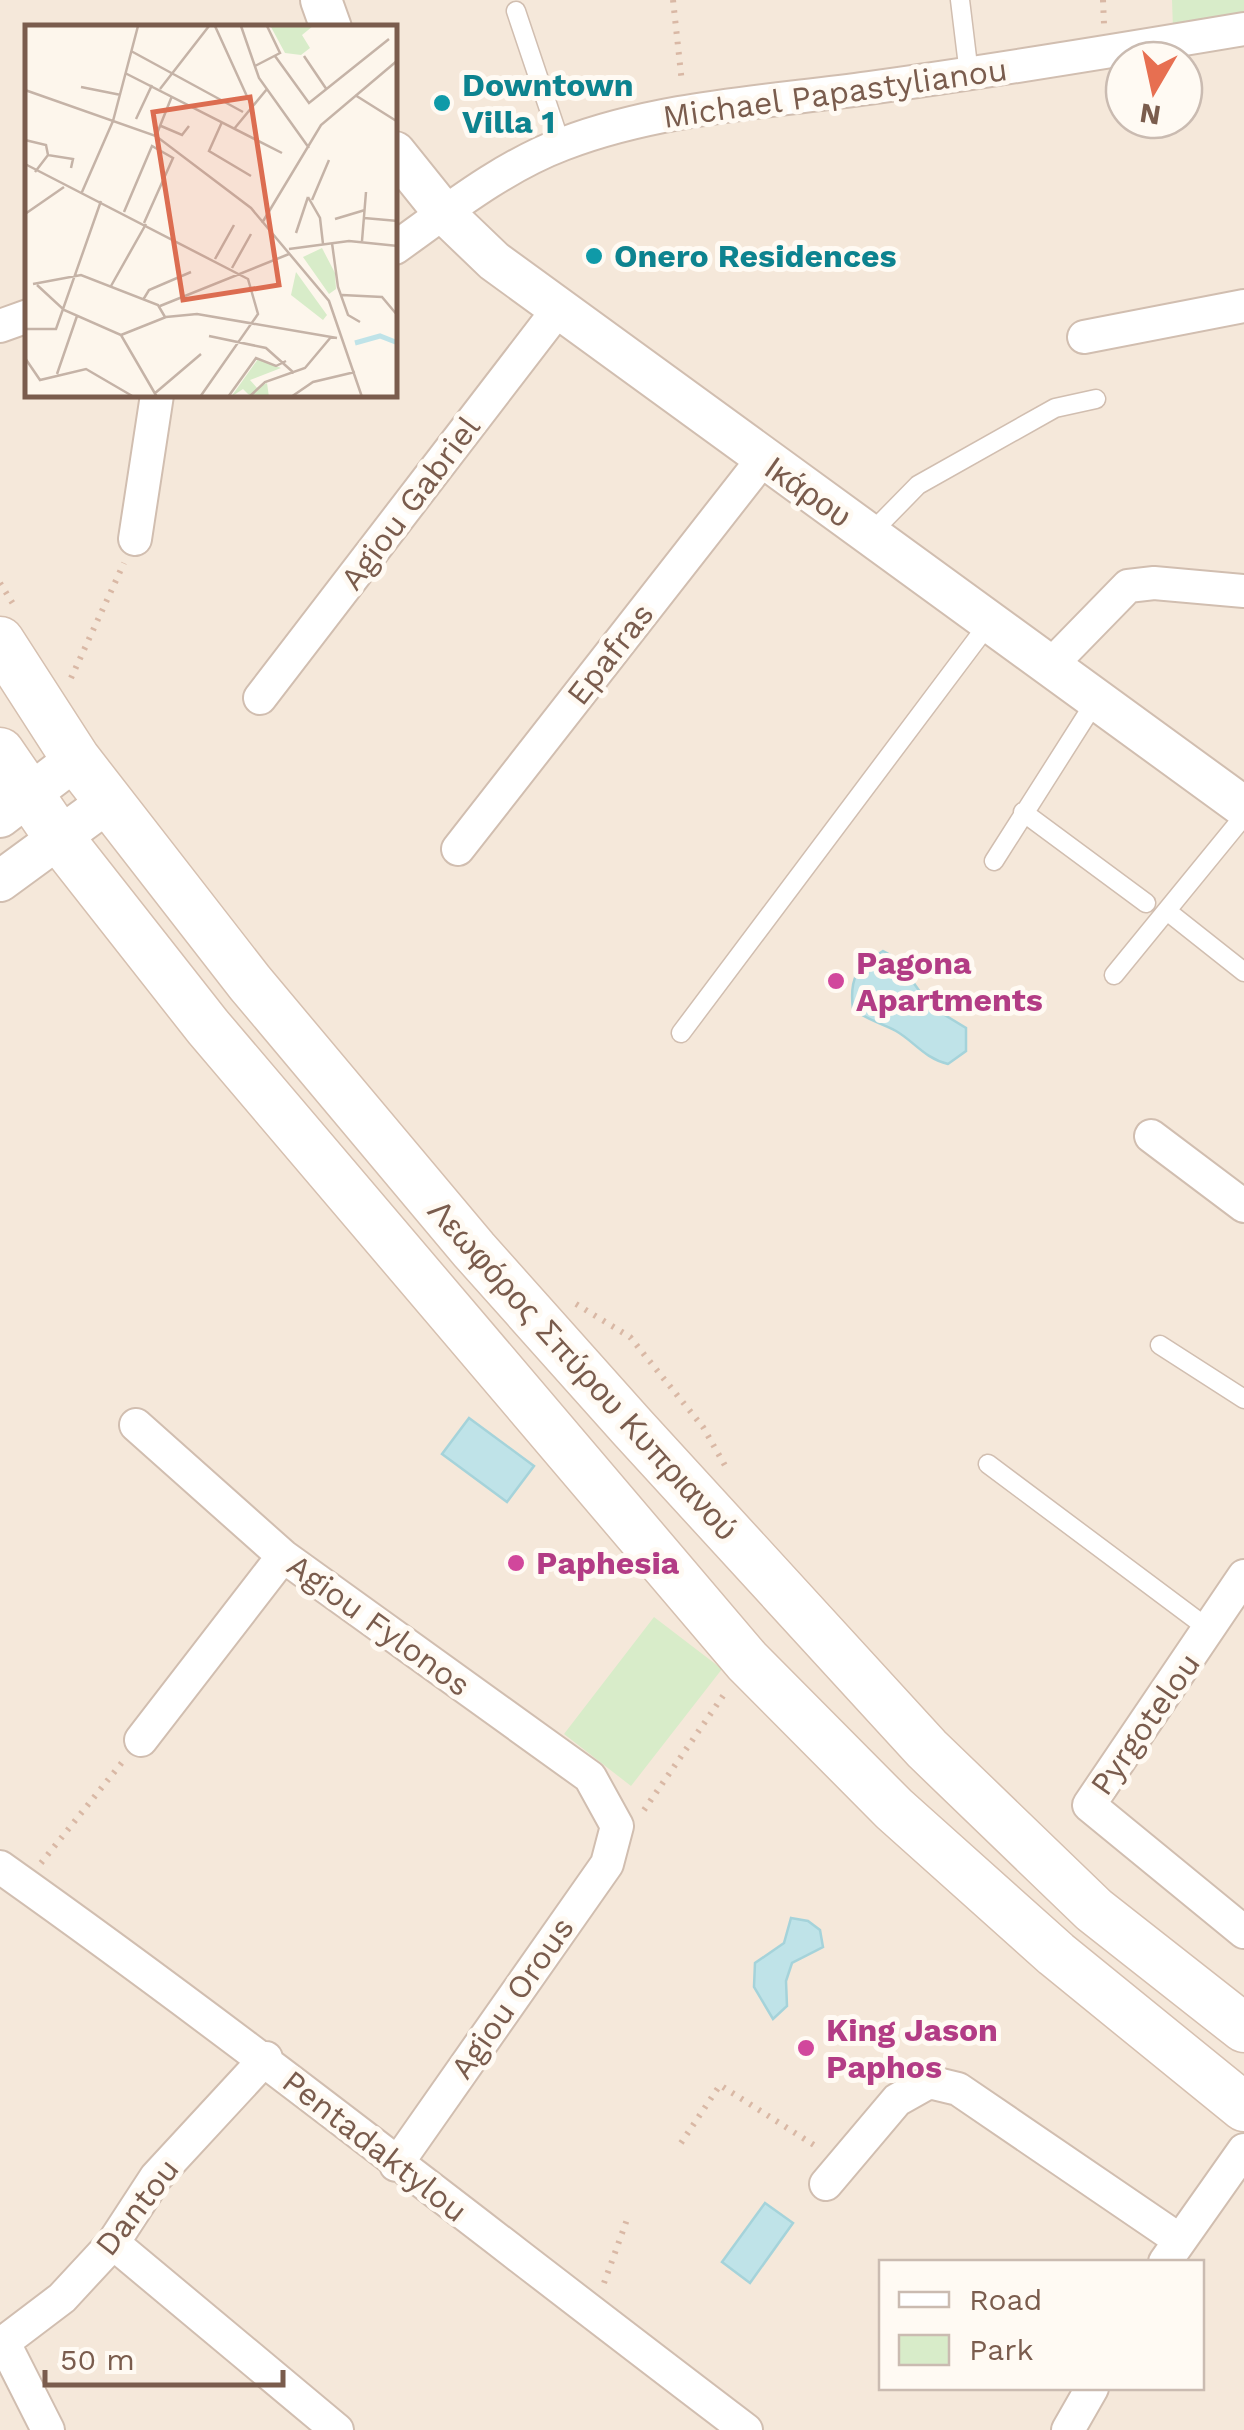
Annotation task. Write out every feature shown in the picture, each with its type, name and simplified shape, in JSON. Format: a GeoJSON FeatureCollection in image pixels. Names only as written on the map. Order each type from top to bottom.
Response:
{"type":"FeatureCollection","features":[{"type":"Feature","properties":{"kind":"main road","name":"Λεωφόρος Σπύρου Κυπριανού"},"geometry":{"type":"LineString","coordinates":[[9,627],[76,759],[108,802],[250,983],[474,1250],[813,1628],[927,1749],[1094,1910],[1244,2028]]}},
{"type":"Feature","properties":{"kind":"main road","name":"Λεωφόρος Σπύρου Κυπριανού"},"geometry":{"type":"LineString","coordinates":[[0,752],[13,804],[57,835],[330,1175],[748,1661],[894,1809],[1056,1954],[1244,2107]]}},
{"type":"Feature","properties":{"kind":"street"},"geometry":{"type":"LineString","coordinates":[[321,0],[329,25]]}},
{"type":"Feature","properties":{"kind":"street","name":"Michael Papastylianou"},"geometry":{"type":"LineString","coordinates":[[398,246],[444,213],[561,144],[686,112],[969,74],[1244,28]]}},
{"type":"Feature","properties":{"kind":"street","name":"Ικάρου"},"geometry":{"type":"LineString","coordinates":[[398,156],[444,213],[494,262],[1244,808]]}},
{"type":"Feature","properties":{"kind":"street"},"geometry":{"type":"LineString","coordinates":[[1084,337],[1244,306]]}},
{"type":"Feature","properties":{"kind":"street","name":"Agiou Gabriel"},"geometry":{"type":"LineString","coordinates":[[260,698],[560,307]]}},
{"type":"Feature","properties":{"kind":"street"},"geometry":{"type":"LineString","coordinates":[[0,326],[25,317]]}},
{"type":"Feature","properties":{"kind":"street"},"geometry":{"type":"LineString","coordinates":[[135,539],[157,398]]}},
{"type":"Feature","properties":{"kind":"street","name":"Epafras"},"geometry":{"type":"LineString","coordinates":[[458,849],[762,460]]}},
{"type":"Feature","properties":{"kind":"street"},"geometry":{"type":"LineString","coordinates":[[1048,668],[1128,586],[1154,584],[1244,592]]}},
{"type":"Feature","properties":{"kind":"street"},"geometry":{"type":"LineString","coordinates":[[13,804],[76,759]]}},
{"type":"Feature","properties":{"kind":"street"},"geometry":{"type":"LineString","coordinates":[[0,882],[57,835],[108,802]]}},
{"type":"Feature","properties":{"kind":"street"},"geometry":{"type":"LineString","coordinates":[[1152,1136],[1244,1206]]}},
{"type":"Feature","properties":{"kind":"street","name":"Agiou Fylonos"},"geometry":{"type":"LineString","coordinates":[[136,1425],[284,1556],[590,1777],[617,1826]]}},
{"type":"Feature","properties":{"kind":"street"},"geometry":{"type":"LineString","coordinates":[[141,1740],[284,1556]]}},
{"type":"Feature","properties":{"kind":"street","name":"Pyrgotelou"},"geometry":{"type":"LineString","coordinates":[[1244,1576],[1089,1805],[1244,1932]]}},
{"type":"Feature","properties":{"kind":"street","name":"Agiou Orous"},"geometry":{"type":"LineString","coordinates":[[396,2166],[606,1864],[617,1826]]}},
{"type":"Feature","properties":{"kind":"street","name":"Pentadaktylou"},"geometry":{"type":"LineString","coordinates":[[12,1875],[266,2058],[396,2166],[746,2430]]}},
{"type":"Feature","properties":{"kind":"street","name":"Dantou"},"geometry":{"type":"LineString","coordinates":[[2,2344],[62,2298],[112,2243],[156,2177],[266,2058]]}},
{"type":"Feature","properties":{"kind":"street"},"geometry":{"type":"LineString","coordinates":[[834,2174],[896,2100],[929,2082],[958,2089],[1172,2251],[1244,2150]]}},
{"type":"Feature","properties":{"kind":"street"},"geometry":{"type":"LineString","coordinates":[[112,2243],[337,2430]]}},
{"type":"Feature","properties":{"kind":"street"},"geometry":{"type":"LineString","coordinates":[[2,2344],[48,2430]]}},
{"type":"Feature","properties":{"kind":"street"},"geometry":{"type":"LineString","coordinates":[[1068,2430],[1091,2390]]}},
{"type":"Feature","properties":{"kind":"lane"},"geometry":{"type":"LineString","coordinates":[[960,0],[969,74]]}},
{"type":"Feature","properties":{"kind":"lane"},"geometry":{"type":"LineString","coordinates":[[516,11],[561,144]]}},
{"type":"Feature","properties":{"kind":"lane"},"geometry":{"type":"LineString","coordinates":[[868,535],[918,486],[1056,408],[1096,399]]}},
{"type":"Feature","properties":{"kind":"lane"},"geometry":{"type":"LineString","coordinates":[[680,1033],[989,624]]}},
{"type":"Feature","properties":{"kind":"lane"},"geometry":{"type":"LineString","coordinates":[[994,861],[1095,702]]}},
{"type":"Feature","properties":{"kind":"lane"},"geometry":{"type":"LineString","coordinates":[[1023,812],[1146,903]]}},
{"type":"Feature","properties":{"kind":"lane"},"geometry":{"type":"LineString","coordinates":[[1114,975],[1244,816]]}},
{"type":"Feature","properties":{"kind":"lane"},"geometry":{"type":"LineString","coordinates":[[1167,911],[1244,972]]}},
{"type":"Feature","properties":{"kind":"lane"},"geometry":{"type":"LineString","coordinates":[[1160,1345],[1244,1399]]}},
{"type":"Feature","properties":{"kind":"lane"},"geometry":{"type":"LineString","coordinates":[[988,1464],[1210,1630]]}},
{"type":"Feature","properties":{"kind":"path"},"geometry":{"type":"LineString","coordinates":[[673,0],[686,112]]}},
{"type":"Feature","properties":{"kind":"path"},"geometry":{"type":"LineString","coordinates":[[60,680],[66,688],[135,539]]}},
{"type":"Feature","properties":{"kind":"path"},"geometry":{"type":"LineString","coordinates":[[0,583],[9,627]]}},
{"type":"Feature","properties":{"kind":"path"},"geometry":{"type":"LineString","coordinates":[[563,1295],[630,1336],[703,1427],[732,1478]]}},
{"type":"Feature","properties":{"kind":"path"},"geometry":{"type":"LineString","coordinates":[[617,1826],[648,1808],[748,1661]]}},
{"type":"Feature","properties":{"kind":"path"},"geometry":{"type":"LineString","coordinates":[[12,1875],[141,1740]]}},
{"type":"Feature","properties":{"kind":"path"},"geometry":{"type":"LineString","coordinates":[[681,2143],[720,2085],[834,2174]]}},
{"type":"Feature","properties":{"kind":"path"},"geometry":{"type":"LineString","coordinates":[[587,2309],[603,2286],[629,2214]]}},
{"type":"Feature","properties":{"kind":"shaded area"},"geometry":{"type":"Polygon","coordinates":[[[0,0],[1244,0],[1244,2430],[0,2430],[0,0]]]}},
{"type":"Feature","properties":{"kind":"green space"},"geometry":{"type":"Polygon","coordinates":[[[1172,0],[1244,0],[1244,16],[1173,29],[1172,0]]]}},
{"type":"Feature","properties":{"kind":"green space"},"geometry":{"type":"Polygon","coordinates":[[[654,1617],[722,1669],[631,1786],[564,1734],[654,1617]]]}},
{"type":"Feature","properties":{"kind":"water"},"geometry":{"type":"Polygon","coordinates":[[[883,951],[896,958],[930,1006],[966,1028],[966,1051],[948,1064],[853,1009],[852,989],[857,974],[883,951]]]}},
{"type":"Feature","properties":{"kind":"water"},"geometry":{"type":"Polygon","coordinates":[[[469,1418],[534,1466],[507,1502],[442,1454],[469,1418]]]}},
{"type":"Feature","properties":{"kind":"water"},"geometry":{"type":"Polygon","coordinates":[[[791,1918],[808,1921],[820,1930],[823,1947],[792,1963],[786,1981],[787,2006],[773,2019],[754,1987],[755,1963],[784,1943],[791,1918]]]}},
{"type":"Feature","properties":{"kind":"water"},"geometry":{"type":"Polygon","coordinates":[[[765,2203],[793,2223],[750,2283],[722,2262],[765,2203]]]}},
{"type":"Feature","properties":{"kind":"place","name":"Downtown Villa 1"},"geometry":{"type":"Point","coordinates":[442,103]}},
{"type":"Feature","properties":{"kind":"place","name":"Onero Residences"},"geometry":{"type":"Point","coordinates":[594,256]}},
{"type":"Feature","properties":{"kind":"place","name":"Pagona Apartments"},"geometry":{"type":"Point","coordinates":[836,981]}},
{"type":"Feature","properties":{"kind":"place","name":"Paphesia"},"geometry":{"type":"Point","coordinates":[516,1563]}},
{"type":"Feature","properties":{"kind":"place","name":"King Jason Paphos"},"geometry":{"type":"Point","coordinates":[806,2048]}}]}
